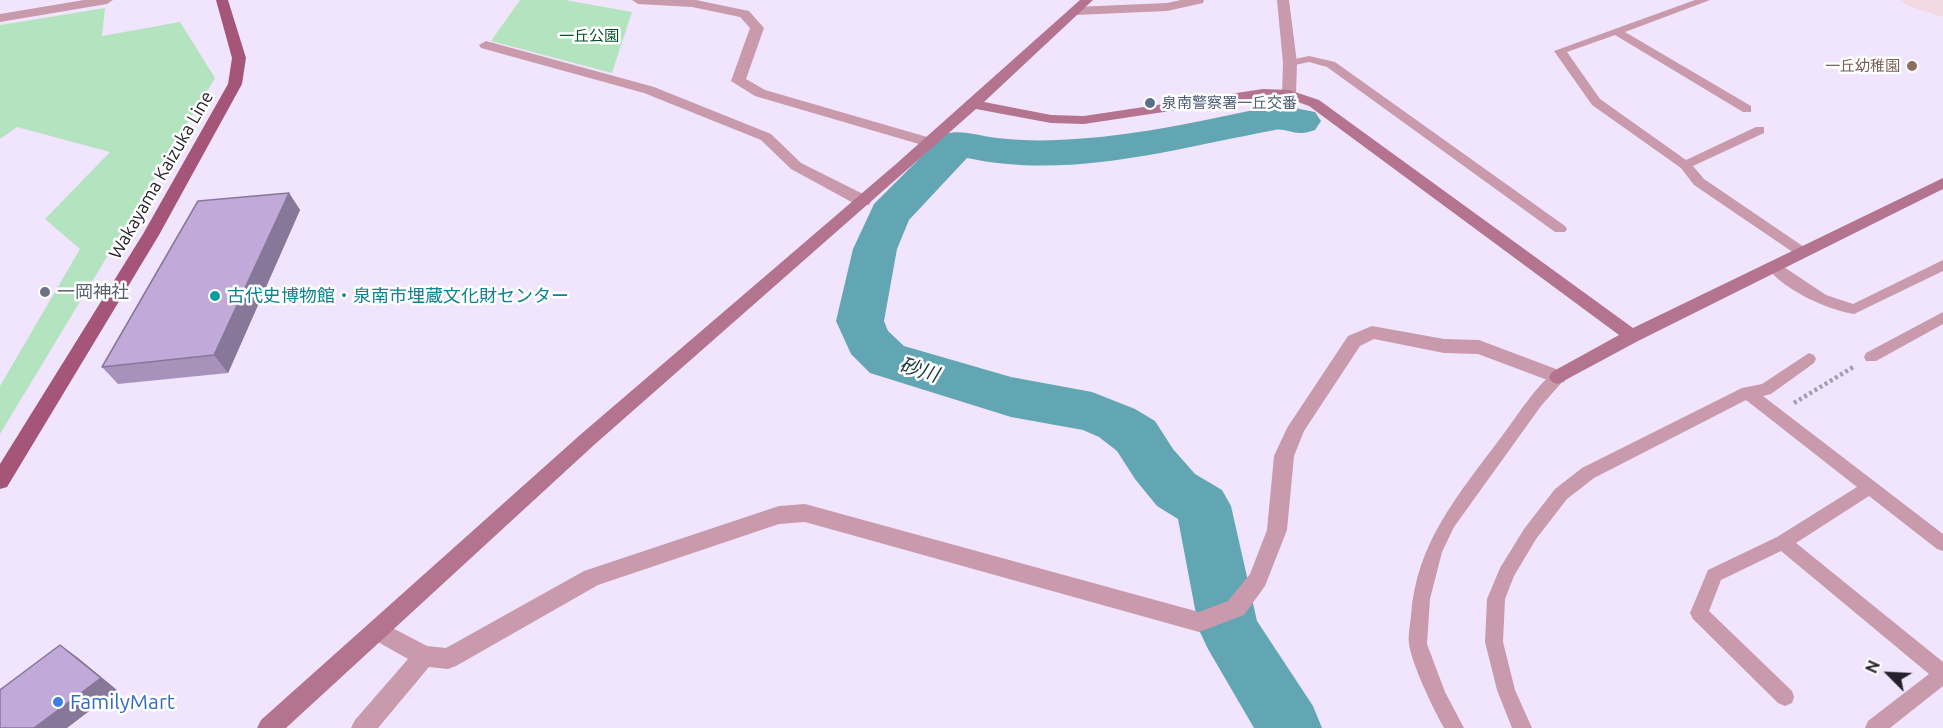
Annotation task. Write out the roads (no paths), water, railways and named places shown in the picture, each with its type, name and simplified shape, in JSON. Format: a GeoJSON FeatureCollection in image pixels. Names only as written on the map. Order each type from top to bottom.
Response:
{"type":"FeatureCollection","features":[{"type":"Feature","properties":{"kind":"main road","name":"Wakayama Kaizuka Line"},"geometry":{"type":"LineString","coordinates":[[0,481],[151,235],[235,84],[239,58],[222,0]]}},
{"type":"Feature","properties":{"kind":"street"},"geometry":{"type":"LineString","coordinates":[[0,18],[106,0]]}},
{"type":"Feature","properties":{"kind":"street"},"geometry":{"type":"LineString","coordinates":[[638,0],[692,2],[744,14],[757,27],[738,81],[760,93],[930,142]]}},
{"type":"Feature","properties":{"kind":"street"},"geometry":{"type":"LineString","coordinates":[[269,728],[585,443],[930,142],[1087,0]]}},
{"type":"Feature","properties":{"kind":"street"},"geometry":{"type":"LineString","coordinates":[[1075,11],[1167,8],[1198,0]]}},
{"type":"Feature","properties":{"kind":"street"},"geometry":{"type":"LineString","coordinates":[[1283,0],[1290,63],[1290,94]]}},
{"type":"Feature","properties":{"kind":"street"},"geometry":{"type":"LineString","coordinates":[[486,45],[649,90],[766,137],[796,166],[863,201]]}},
{"type":"Feature","properties":{"kind":"street"},"geometry":{"type":"LineString","coordinates":[[973,104],[1051,118],[1084,120],[1263,93],[1290,94],[1314,103],[1632,336]]}},
{"type":"Feature","properties":{"kind":"street"},"geometry":{"type":"LineString","coordinates":[[379,631],[424,656],[448,659],[591,578],[779,515],[805,513],[1199,622],[1236,608],[1258,579],[1277,530],[1284,456],[1296,428],[1354,341],[1372,332],[1444,346],[1479,347],[1558,377],[1632,336],[1943,183]]}},
{"type":"Feature","properties":{"kind":"street"},"geometry":{"type":"LineString","coordinates":[[363,728],[424,656]]}},
{"type":"Feature","properties":{"kind":"lane"},"geometry":{"type":"LineString","coordinates":[[1705,0],[1560,51],[1596,102],[1685,165],[1699,182],[1802,252]]}},
{"type":"Feature","properties":{"kind":"lane"},"geometry":{"type":"LineString","coordinates":[[1616,31],[1748,109]]}},
{"type":"Feature","properties":{"kind":"lane"},"geometry":{"type":"LineString","coordinates":[[1290,63],[1309,59],[1331,64],[1560,230]]}},
{"type":"Feature","properties":{"kind":"lane"},"geometry":{"type":"LineString","coordinates":[[1685,165],[1760,130]]}},
{"type":"Feature","properties":{"kind":"lane"},"geometry":{"type":"LineString","coordinates":[[1773,266],[1819,300],[1838,308],[1854,309],[1943,265]]}},
{"type":"Feature","properties":{"kind":"lane"},"geometry":{"type":"LineString","coordinates":[[1871,357],[1943,317]]}},
{"type":"Feature","properties":{"kind":"lane"},"geometry":{"type":"LineString","coordinates":[[1522,728],[1506,690],[1494,642],[1496,599],[1506,573],[1530,534],[1561,494],[1588,473],[1747,392],[1766,390],[1809,359]]}},
{"type":"Feature","properties":{"kind":"lane"},"geometry":{"type":"LineString","coordinates":[[1454,728],[1437,696],[1418,644],[1421,599],[1433,552],[1448,522],[1536,402],[1558,377]]}},
{"type":"Feature","properties":{"kind":"lane"},"geometry":{"type":"LineString","coordinates":[[1747,392],[1943,544]]}},
{"type":"Feature","properties":{"kind":"lane"},"geometry":{"type":"LineString","coordinates":[[1785,697],[1699,613],[1714,576],[1784,542],[1870,486]]}},
{"type":"Feature","properties":{"kind":"lane"},"geometry":{"type":"LineString","coordinates":[[1784,542],[1943,675],[1875,728]]}},
{"type":"Feature","properties":{"kind":"waterway","name":"砂川"},"geometry":{"type":"LineString","coordinates":[[1290,728],[1229,630],[1203,506],[1176,490],[1154,464],[1136,436],[1117,423],[1092,412],[1011,397],[887,360],[868,341],[860,321],[875,249],[889,214],[958,143],[995,151],[1035,154],[1076,152],[1160,141],[1279,117],[1301,121]]}},
{"type":"Feature","properties":{"kind":"place","name":"一丘幼稚園"},"geometry":{"type":"Point","coordinates":[1912,66]}},
{"type":"Feature","properties":{"kind":"place","name":"泉南警察署一丘交番"},"geometry":{"type":"Point","coordinates":[1150,103]}},
{"type":"Feature","properties":{"kind":"place","name":"一岡神社"},"geometry":{"type":"Point","coordinates":[45,292]}},
{"type":"Feature","properties":{"kind":"place","name":"古代史博物館・泉南市埋蔵文化財センター"},"geometry":{"type":"Point","coordinates":[215,296]}},
{"type":"Feature","properties":{"kind":"place","name":"FamilyMart"},"geometry":{"type":"Point","coordinates":[58,702]}},
{"type":"Feature","properties":{"kind":"park label","name":"一丘公園"},"geometry":{"type":"Point","coordinates":[589,36]}}]}
